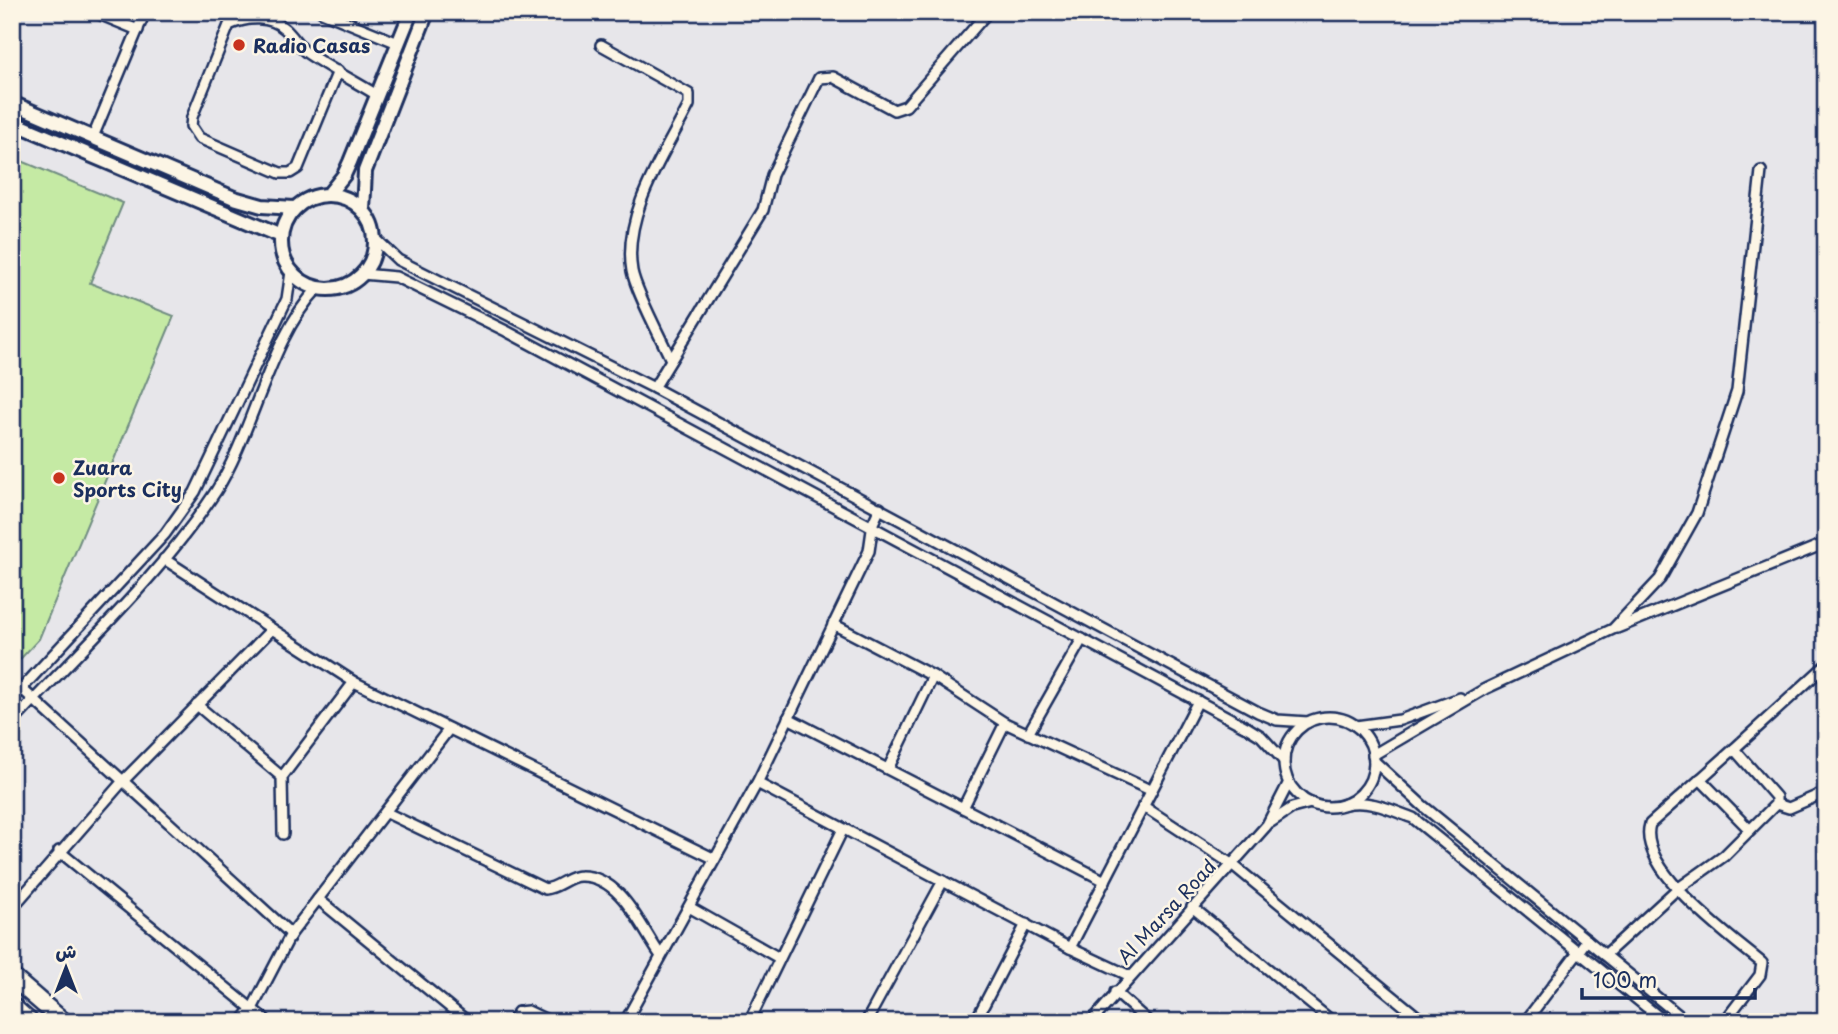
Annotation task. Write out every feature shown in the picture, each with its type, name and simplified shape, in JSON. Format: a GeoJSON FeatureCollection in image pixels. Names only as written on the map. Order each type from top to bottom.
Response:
{"type":"FeatureCollection","features":[{"type":"Feature","properties":{"kind":"highway"},"geometry":{"type":"LineString","coordinates":[[12,977],[64,1022]]}},
{"type":"Feature","properties":{"kind":"highway"},"geometry":{"type":"LineString","coordinates":[[12,1006],[30,1022]]}},
{"type":"Feature","properties":{"kind":"street"},"geometry":{"type":"LineString","coordinates":[[94,12],[138,30]]}},
{"type":"Feature","properties":{"kind":"street"},"geometry":{"type":"LineString","coordinates":[[93,137],[145,12]]}},
{"type":"Feature","properties":{"kind":"street"},"geometry":{"type":"LineString","coordinates":[[322,12],[398,43]]}},
{"type":"Feature","properties":{"kind":"street"},"geometry":{"type":"LineString","coordinates":[[328,194],[344,175],[411,12]]}},
{"type":"Feature","properties":{"kind":"street"},"geometry":{"type":"LineString","coordinates":[[363,210],[365,171],[427,12]]}},
{"type":"Feature","properties":{"kind":"street"},"geometry":{"type":"LineString","coordinates":[[654,388],[763,210],[772,175],[819,78],[833,76],[894,110],[900,109],[906,106],[988,12]]}},
{"type":"Feature","properties":{"kind":"street"},"geometry":{"type":"LineString","coordinates":[[338,71],[298,168],[290,173],[280,173],[199,138],[191,126],[192,117],[229,25],[239,20],[270,20],[283,27],[304,51],[338,71],[377,95]]}},
{"type":"Feature","properties":{"kind":"street"},"geometry":{"type":"LineString","coordinates":[[601,46],[689,94],[689,105],[638,211],[633,238],[632,271],[671,360]]}},
{"type":"Feature","properties":{"kind":"street"},"geometry":{"type":"LineString","coordinates":[[12,103],[234,198],[262,206],[294,208]]}},
{"type":"Feature","properties":{"kind":"street"},"geometry":{"type":"LineString","coordinates":[[12,122],[281,236]]}},
{"type":"Feature","properties":{"kind":"street"},"geometry":{"type":"LineString","coordinates":[[1613,629],[1660,579],[1697,513],[1737,391],[1761,171]]}},
{"type":"Feature","properties":{"kind":"street"},"geometry":{"type":"LineString","coordinates":[[12,699],[165,534],[195,492],[287,299],[291,272],[281,249],[281,236],[294,208],[309,198],[328,194],[341,196],[363,210],[371,223],[375,238],[372,257],[362,274],[349,284],[318,288],[291,272]]}},
{"type":"Feature","properties":{"kind":"street"},"geometry":{"type":"LineString","coordinates":[[375,238],[398,260],[654,388],[1258,712],[1277,720],[1308,722],[1333,717],[1356,726],[1364,734],[1374,758],[1423,806],[1688,1022]]}},
{"type":"Feature","properties":{"kind":"street"},"geometry":{"type":"LineString","coordinates":[[362,274],[384,275],[409,283],[506,331],[1261,736],[1284,761],[1289,782],[1302,798],[1311,803],[1330,807],[1372,803],[1413,818],[1665,1022]]}},
{"type":"Feature","properties":{"kind":"street"},"geometry":{"type":"LineString","coordinates":[[12,723],[164,559],[208,502],[217,489],[297,316],[318,288]]}},
{"type":"Feature","properties":{"kind":"street"},"geometry":{"type":"LineString","coordinates":[[195,492],[208,502]]}},
{"type":"Feature","properties":{"kind":"street"},"geometry":{"type":"LineString","coordinates":[[625,1022],[757,783],[869,551],[872,527],[880,508]]}},
{"type":"Feature","properties":{"kind":"street"},"geometry":{"type":"LineString","coordinates":[[1356,726],[1400,720],[1485,689],[1613,629],[1826,543]]}},
{"type":"Feature","properties":{"kind":"street"},"geometry":{"type":"LineString","coordinates":[[164,559],[354,682],[715,859]]}},
{"type":"Feature","properties":{"kind":"street"},"geometry":{"type":"LineString","coordinates":[[833,624],[933,676],[1005,723],[1150,790]]}},
{"type":"Feature","properties":{"kind":"street"},"geometry":{"type":"LineString","coordinates":[[12,908],[59,851],[123,781],[272,629]]}},
{"type":"Feature","properties":{"kind":"street"},"geometry":{"type":"LineString","coordinates":[[1028,734],[1082,639]]}},
{"type":"Feature","properties":{"kind":"street"},"geometry":{"type":"LineString","coordinates":[[1724,1022],[1760,975],[1762,963],[1676,891],[1651,846],[1648,831],[1650,824],[1826,665]]}},
{"type":"Feature","properties":{"kind":"street"},"geometry":{"type":"LineString","coordinates":[[888,769],[933,676]]}},
{"type":"Feature","properties":{"kind":"street"},"geometry":{"type":"LineString","coordinates":[[283,834],[282,777],[354,682]]}},
{"type":"Feature","properties":{"kind":"street"},"geometry":{"type":"LineString","coordinates":[[22,689],[291,934]]}},
{"type":"Feature","properties":{"kind":"street"},"geometry":{"type":"LineString","coordinates":[[1345,804],[1366,787],[1374,758],[1485,689]]}},
{"type":"Feature","properties":{"kind":"street"},"geometry":{"type":"LineString","coordinates":[[1070,948],[1198,701]]}},
{"type":"Feature","properties":{"kind":"street"},"geometry":{"type":"LineString","coordinates":[[197,705],[282,777]]}},
{"type":"Feature","properties":{"kind":"street"},"geometry":{"type":"LineString","coordinates":[[788,718],[1105,880]]}},
{"type":"Feature","properties":{"kind":"street"},"geometry":{"type":"LineString","coordinates":[[1284,761],[1291,739],[1308,722]]}},
{"type":"Feature","properties":{"kind":"street"},"geometry":{"type":"LineString","coordinates":[[963,808],[1005,723]]}},
{"type":"Feature","properties":{"kind":"street"},"geometry":{"type":"LineString","coordinates":[[241,1022],[253,1007],[291,934],[387,813],[449,729]]}},
{"type":"Feature","properties":{"kind":"street"},"geometry":{"type":"LineString","coordinates":[[1605,955],[1676,891],[1724,856],[1776,804],[1776,797],[1734,750]]}},
{"type":"Feature","properties":{"kind":"street"},"geometry":{"type":"LineString","coordinates":[[1700,779],[1750,830]]}},
{"type":"Feature","properties":{"kind":"street","name":"Al Marsa Road"},"geometry":{"type":"LineString","coordinates":[[1091,1022],[1267,825],[1289,782]]}},
{"type":"Feature","properties":{"kind":"street"},"geometry":{"type":"LineString","coordinates":[[757,783],[1070,948],[1130,976]]}},
{"type":"Feature","properties":{"kind":"street"},"geometry":{"type":"LineString","coordinates":[[1776,804],[1789,808],[1826,792]]}},
{"type":"Feature","properties":{"kind":"street","name":"Al Marsa Road"},"geometry":{"type":"LineString","coordinates":[[1267,825],[1292,807],[1311,803]]}},
{"type":"Feature","properties":{"kind":"street"},"geometry":{"type":"LineString","coordinates":[[1143,806],[1233,865],[1424,1022]]}},
{"type":"Feature","properties":{"kind":"street"},"geometry":{"type":"LineString","coordinates":[[387,813],[545,889],[555,888],[577,875],[592,877],[623,896],[661,956]]}},
{"type":"Feature","properties":{"kind":"street"},"geometry":{"type":"LineString","coordinates":[[749,1022],[843,829]]}},
{"type":"Feature","properties":{"kind":"street"},"geometry":{"type":"LineString","coordinates":[[59,851],[253,1007],[268,1022]]}},
{"type":"Feature","properties":{"kind":"street"},"geometry":{"type":"LineString","coordinates":[[866,1022],[943,881]]}},
{"type":"Feature","properties":{"kind":"street"},"geometry":{"type":"LineString","coordinates":[[318,899],[468,1022]]}},
{"type":"Feature","properties":{"kind":"street"},"geometry":{"type":"LineString","coordinates":[[689,907],[779,958]]}},
{"type":"Feature","properties":{"kind":"street"},"geometry":{"type":"LineString","coordinates":[[1192,907],[1333,1022]]}},
{"type":"Feature","properties":{"kind":"street"},"geometry":{"type":"LineString","coordinates":[[975,1022],[1026,925]]}},
{"type":"Feature","properties":{"kind":"street"},"geometry":{"type":"LineString","coordinates":[[1525,1022],[1587,940]]}},
{"type":"Feature","properties":{"kind":"street"},"geometry":{"type":"LineString","coordinates":[[1115,992],[1149,1022]]}},
{"type":"Feature","properties":{"kind":"street"},"geometry":{"type":"LineString","coordinates":[[512,1022],[518,1012],[528,1011],[551,1022]]}},
{"type":"Feature","properties":{"kind":"green space","name":"Zuara Sports City"},"geometry":{"type":"Polygon","coordinates":[[[12,157],[123,203],[90,283],[174,316],[39,639],[12,668],[12,157]]]}},
{"type":"Feature","properties":{"kind":"place","name":"Radio Casas"},"geometry":{"type":"Point","coordinates":[239,45]}},
{"type":"Feature","properties":{"kind":"place","name":"Zuara Sports City"},"geometry":{"type":"Point","coordinates":[59,478]}}]}
